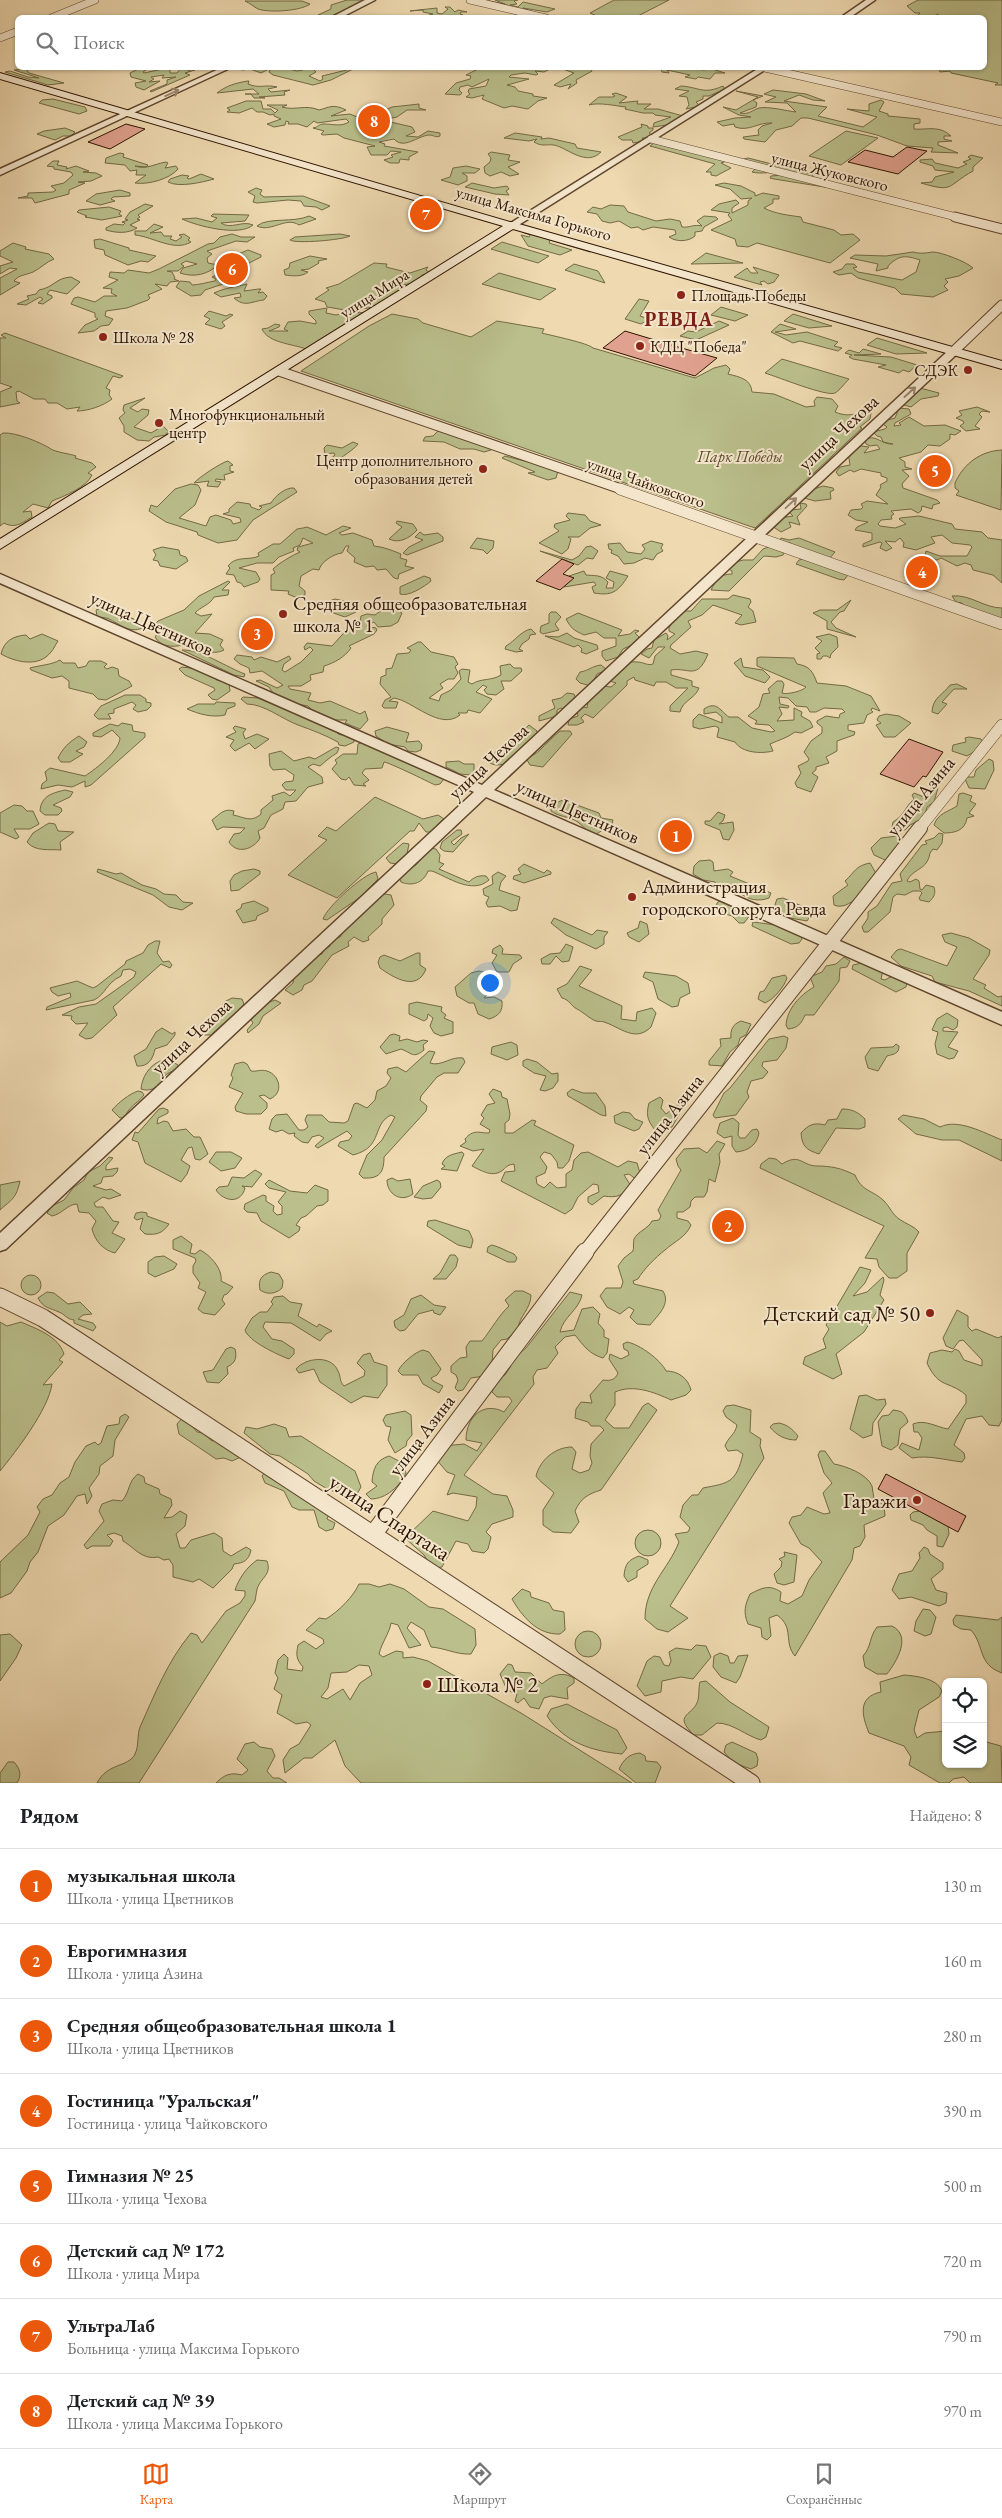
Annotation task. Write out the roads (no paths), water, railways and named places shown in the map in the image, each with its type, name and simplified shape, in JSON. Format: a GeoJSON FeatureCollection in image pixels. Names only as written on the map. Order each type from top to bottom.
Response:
{"type":"FeatureCollection","features":[{"type":"Feature","properties":{"kind":"main road","name":"улица Максима Горького"},"geometry":{"type":"LineString","coordinates":[[0,76],[1002,365]]}},
{"type":"Feature","properties":{"kind":"main road","name":"улица Мира"},"geometry":{"type":"LineString","coordinates":[[0,545],[514,224]]}},
{"type":"Feature","properties":{"kind":"street"},"geometry":{"type":"LineString","coordinates":[[58,15],[95,0]]}},
{"type":"Feature","properties":{"kind":"street"},"geometry":{"type":"LineString","coordinates":[[339,15],[371,0]]}},
{"type":"Feature","properties":{"kind":"street"},"geometry":{"type":"LineString","coordinates":[[470,0],[533,15]]}},
{"type":"Feature","properties":{"kind":"street"},"geometry":{"type":"LineString","coordinates":[[848,15],[871,0]]}},
{"type":"Feature","properties":{"kind":"street"},"geometry":{"type":"LineString","coordinates":[[0,38],[15,32]]}},
{"type":"Feature","properties":{"kind":"street"},"geometry":{"type":"LineString","coordinates":[[0,172],[222,70]]}},
{"type":"Feature","properties":{"kind":"street","name":"улица Мира"},"geometry":{"type":"LineString","coordinates":[[514,224],[762,70]]}},
{"type":"Feature","properties":{"kind":"street"},"geometry":{"type":"LineString","coordinates":[[774,70],[1002,122]]}},
{"type":"Feature","properties":{"kind":"street","name":"улица Жуковского"},"geometry":{"type":"LineString","coordinates":[[651,139],[1002,229]]}},
{"type":"Feature","properties":{"kind":"street","name":"улица Чехова"},"geometry":{"type":"LineString","coordinates":[[0,1244],[256,1002],[485,792],[755,535],[954,351],[1002,304]]}},
{"type":"Feature","properties":{"kind":"street","name":"улица Чайковского"},"geometry":{"type":"LineString","coordinates":[[279,371],[755,535],[1002,624]]}},
{"type":"Feature","properties":{"kind":"street","name":"улица Цветников"},"geometry":{"type":"LineString","coordinates":[[0,578],[1002,1019]]}},
{"type":"Feature","properties":{"kind":"street","name":"улица Азина"},"geometry":{"type":"LineString","coordinates":[[374,1533],[555,1290],[1002,725]]}},
{"type":"Feature","properties":{"kind":"street","name":"улица Спартака"},"geometry":{"type":"LineString","coordinates":[[0,1297],[43,1318],[374,1533],[751,1783]]}},
{"type":"Feature","properties":{"kind":"place","name":"Детский сад № 39"},"geometry":{"type":"Point","coordinates":[374,121]}},
{"type":"Feature","properties":{"kind":"place","name":"УльтраЛаб"},"geometry":{"type":"Point","coordinates":[426,214]}},
{"type":"Feature","properties":{"kind":"place","name":"Детский сад № 172"},"geometry":{"type":"Point","coordinates":[232,269]}},
{"type":"Feature","properties":{"kind":"place","name":"Площадь Победы"},"geometry":{"type":"Point","coordinates":[681,295]}},
{"type":"Feature","properties":{"kind":"place","name":"Школа № 28"},"geometry":{"type":"Point","coordinates":[103,337]}},
{"type":"Feature","properties":{"kind":"place","name":"КДЦ \"Победа\""},"geometry":{"type":"Point","coordinates":[640,346]}},
{"type":"Feature","properties":{"kind":"place","name":"СДЭК"},"geometry":{"type":"Point","coordinates":[968,370]}},
{"type":"Feature","properties":{"kind":"place","name":"Многофункциональный центр"},"geometry":{"type":"Point","coordinates":[159,423]}},
{"type":"Feature","properties":{"kind":"place","name":"Центр дополнительного образования детей"},"geometry":{"type":"Point","coordinates":[483,469]}},
{"type":"Feature","properties":{"kind":"place","name":"Гимназия № 25"},"geometry":{"type":"Point","coordinates":[935,471]}},
{"type":"Feature","properties":{"kind":"place","name":"Гостиница \"Уральская\""},"geometry":{"type":"Point","coordinates":[922,572]}},
{"type":"Feature","properties":{"kind":"place","name":"Средняя общеобразовательная школа № 1"},"geometry":{"type":"Point","coordinates":[283,614]}},
{"type":"Feature","properties":{"kind":"place","name":"Средняя общеобразовательная школа 1"},"geometry":{"type":"Point","coordinates":[257,634]}},
{"type":"Feature","properties":{"kind":"place","name":"музыкальная школа"},"geometry":{"type":"Point","coordinates":[676,836]}},
{"type":"Feature","properties":{"kind":"place","name":"Администрация городского округа Ревда"},"geometry":{"type":"Point","coordinates":[632,897]}},
{"type":"Feature","properties":{"kind":"place","name":"Еврогимназия"},"geometry":{"type":"Point","coordinates":[728,1226]}},
{"type":"Feature","properties":{"kind":"place","name":"Детский сад № 50"},"geometry":{"type":"Point","coordinates":[930,1313]}},
{"type":"Feature","properties":{"kind":"place","name":"Гаражи"},"geometry":{"type":"Point","coordinates":[917,1500]}},
{"type":"Feature","properties":{"kind":"place","name":"Школа № 2"},"geometry":{"type":"Point","coordinates":[427,1684]}},
{"type":"Feature","properties":{"kind":"district","name":"РЕВДА"},"geometry":{"type":"Point","coordinates":[679,319]}},
{"type":"Feature","properties":{"kind":"park label","name":"Парк Победы"},"geometry":{"type":"Point","coordinates":[740,456]}}]}
